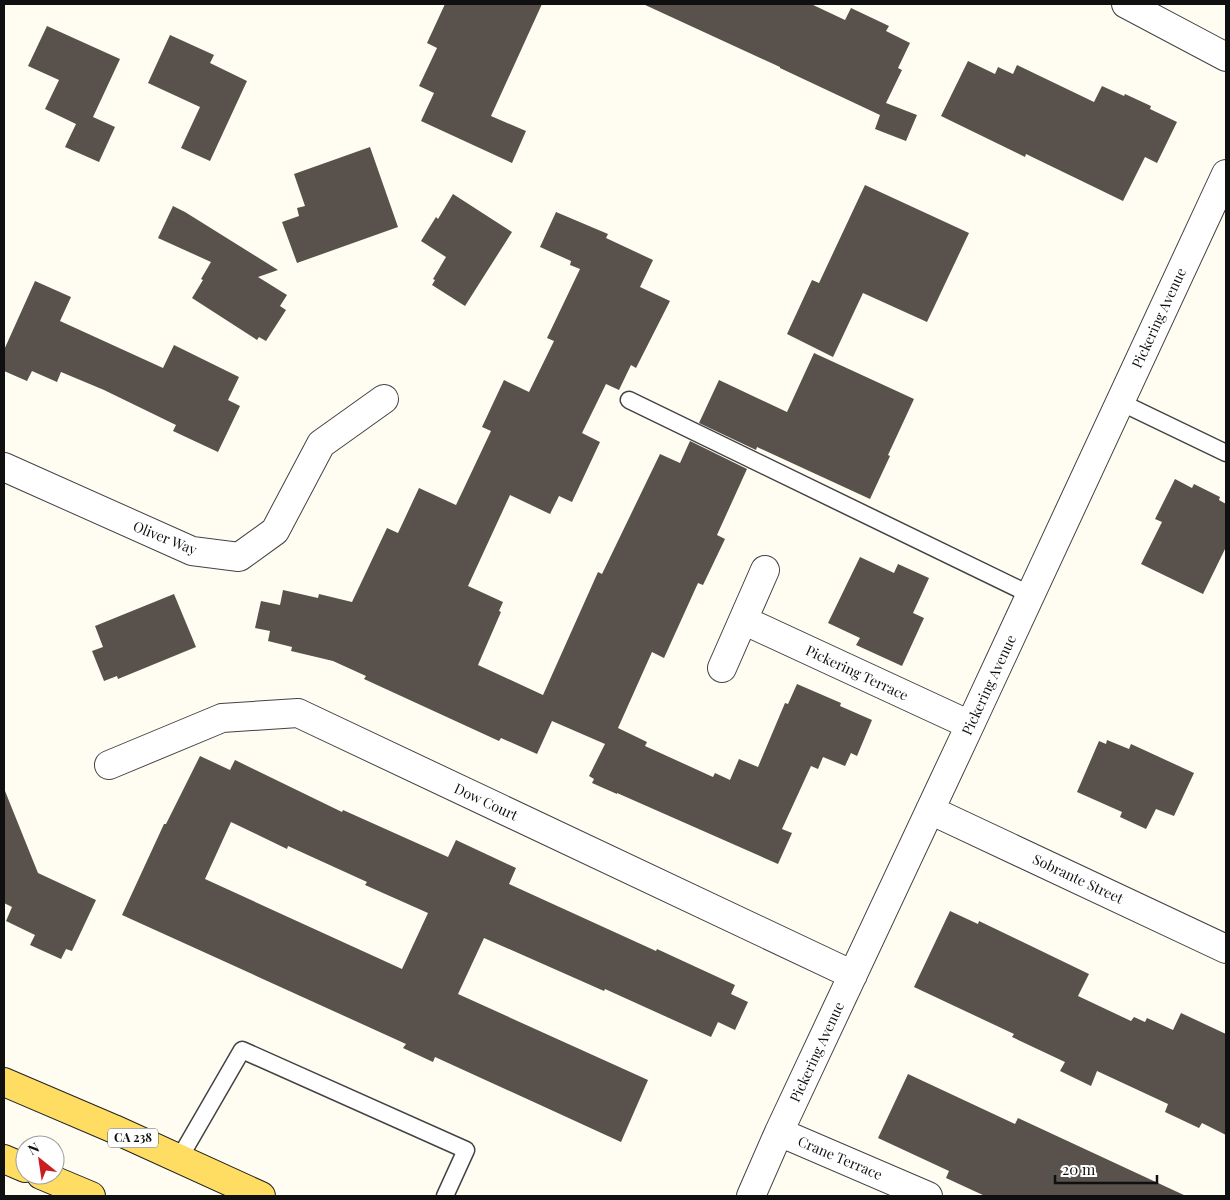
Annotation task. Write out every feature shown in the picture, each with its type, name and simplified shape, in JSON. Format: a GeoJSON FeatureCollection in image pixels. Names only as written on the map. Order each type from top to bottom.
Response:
{"type":"FeatureCollection","features":[{"type":"Feature","properties":{"kind":"main road","name":"CA 238"},"geometry":{"type":"LineString","coordinates":[[4,1082],[114,1129],[261,1196]]}},
{"type":"Feature","properties":{"kind":"main road"},"geometry":{"type":"LineString","coordinates":[[63,1185],[87,1196]]}},
{"type":"Feature","properties":{"kind":"street"},"geometry":{"type":"LineString","coordinates":[[1126,4],[1226,57]]}},
{"type":"Feature","properties":{"kind":"street","name":"Pickering Avenue"},"geometry":{"type":"LineString","coordinates":[[751,1196],[779,1132],[1226,174]]}},
{"type":"Feature","properties":{"kind":"street","name":"Oliver Way"},"geometry":{"type":"LineString","coordinates":[[4,466],[192,552],[239,557],[275,531],[321,444],[384,399]]}},
{"type":"Feature","properties":{"kind":"street"},"geometry":{"type":"LineString","coordinates":[[722,668],[765,570]]}},
{"type":"Feature","properties":{"kind":"street","name":"Pickering Terrace"},"geometry":{"type":"LineString","coordinates":[[743,620],[970,725]]}},
{"type":"Feature","properties":{"kind":"street","name":"Dow Court"},"geometry":{"type":"LineString","coordinates":[[109,765],[222,718],[298,713],[853,975]]}},
{"type":"Feature","properties":{"kind":"street","name":"Sobrante Street"},"geometry":{"type":"LineString","coordinates":[[930,810],[1226,949]]}},
{"type":"Feature","properties":{"kind":"street","name":"Crane Terrace"},"geometry":{"type":"LineString","coordinates":[[779,1132],[928,1196]]}},
{"type":"Feature","properties":{"kind":"lane"},"geometry":{"type":"LineString","coordinates":[[629,400],[1031,595]]}},
{"type":"Feature","properties":{"kind":"lane"},"geometry":{"type":"LineString","coordinates":[[1120,402],[1226,453]]}},
{"type":"Feature","properties":{"kind":"lane"},"geometry":{"type":"LineString","coordinates":[[179,1159],[242,1050],[466,1150],[445,1196]]}},
{"type":"Feature","properties":{"kind":"building"},"geometry":{"type":"Polygon","coordinates":[[[445,4],[542,4],[491,116],[526,131],[512,163],[421,121],[434,93],[419,86],[437,48],[427,43],[445,4]]]}},
{"type":"Feature","properties":{"kind":"building"},"geometry":{"type":"Polygon","coordinates":[[[643,4],[811,4],[845,20],[851,8],[889,26],[886,31],[910,43],[898,68],[902,70],[886,103],[917,115],[906,141],[875,129],[880,115],[643,4]]]}},
{"type":"Feature","properties":{"kind":"building"},"geometry":{"type":"Polygon","coordinates":[[[47,26],[120,59],[93,117],[115,127],[99,162],[65,147],[76,124],[45,109],[59,80],[28,66],[47,26]]]}},
{"type":"Feature","properties":{"kind":"building"},"geometry":{"type":"Polygon","coordinates":[[[170,35],[214,55],[210,63],[247,81],[210,161],[181,148],[200,107],[148,83],[170,35]]]}},
{"type":"Feature","properties":{"kind":"building"},"geometry":{"type":"Polygon","coordinates":[[[968,61],[995,74],[998,67],[1013,74],[1017,65],[1094,102],[1102,86],[1151,106],[1150,109],[1177,122],[1157,163],[1145,157],[1123,201],[1026,154],[1025,157],[941,116],[968,61]]]}},
{"type":"Feature","properties":{"kind":"building"},"geometry":{"type":"Polygon","coordinates":[[[370,147],[398,227],[297,263],[282,222],[299,216],[297,208],[305,206],[294,174],[370,147]]]}},
{"type":"Feature","properties":{"kind":"building"},"geometry":{"type":"Polygon","coordinates":[[[865,185],[969,233],[927,322],[863,293],[833,357],[787,334],[812,280],[819,283],[865,185]]]}},
{"type":"Feature","properties":{"kind":"building"},"geometry":{"type":"Polygon","coordinates":[[[453,194],[512,232],[465,306],[432,285],[435,280],[433,279],[446,257],[421,241],[436,217],[438,219],[453,194]]]}},
{"type":"Feature","properties":{"kind":"building"},"geometry":{"type":"Polygon","coordinates":[[[173,206],[278,270],[258,277],[287,295],[280,306],[286,310],[266,341],[259,337],[257,340],[192,298],[211,262],[158,238],[173,206]]]}},
{"type":"Feature","properties":{"kind":"building"},"geometry":{"type":"Polygon","coordinates":[[[556,212],[608,234],[606,238],[653,260],[640,287],[670,301],[636,368],[631,365],[619,390],[606,384],[582,433],[600,442],[572,502],[559,496],[550,514],[510,495],[468,586],[503,602],[499,611],[501,612],[478,665],[543,695],[598,572],[602,574],[660,454],[680,463],[690,441],[747,469],[717,535],[725,539],[703,585],[698,583],[664,658],[652,652],[618,728],[647,742],[645,746],[713,777],[715,773],[730,780],[739,759],[758,767],[785,703],[788,704],[797,684],[841,703],[840,706],[872,720],[857,756],[851,753],[845,766],[823,757],[818,769],[811,766],[782,829],[792,833],[778,864],[592,783],[594,779],[589,776],[605,744],[552,721],[537,754],[501,738],[499,741],[364,679],[366,676],[333,661],[291,651],[292,647],[268,641],[270,631],[255,628],[261,601],[280,605],[283,590],[318,598],[319,594],[352,602],[387,528],[398,533],[419,488],[456,505],[491,431],[482,427],[504,380],[529,392],[554,341],[547,338],[580,269],[570,265],[571,261],[540,247],[556,212]]]}},
{"type":"Feature","properties":{"kind":"building"},"geometry":{"type":"Polygon","coordinates":[[[35,281],[71,297],[60,321],[163,368],[174,345],[239,377],[228,400],[240,406],[218,452],[173,431],[176,425],[104,390],[61,372],[57,382],[32,371],[27,381],[4,371],[4,350],[35,281]]]}},
{"type":"Feature","properties":{"kind":"building"},"geometry":{"type":"Polygon","coordinates":[[[814,353],[914,399],[870,499],[757,447],[756,450],[699,423],[719,380],[787,412],[814,353]]]}},
{"type":"Feature","properties":{"kind":"building"},"geometry":{"type":"Polygon","coordinates":[[[1175,479],[1192,488],[1194,484],[1220,497],[1219,500],[1226,504],[1226,547],[1203,594],[1141,564],[1162,522],[1155,519],[1175,479]]]}},
{"type":"Feature","properties":{"kind":"building"},"geometry":{"type":"Polygon","coordinates":[[[860,557],[894,573],[898,564],[929,578],[913,613],[924,618],[902,666],[856,645],[860,638],[828,623],[860,557]]]}},
{"type":"Feature","properties":{"kind":"building"},"geometry":{"type":"Polygon","coordinates":[[[174,594],[196,647],[118,679],[117,676],[104,681],[92,651],[103,647],[95,626],[174,594]]]}},
{"type":"Feature","properties":{"kind":"building"},"geometry":{"type":"Polygon","coordinates":[[[1107,740],[1129,749],[1131,744],[1194,773],[1174,816],[1156,809],[1146,829],[1120,817],[1122,812],[1077,792],[1099,741],[1106,744],[1107,740]]]}},
{"type":"Feature","properties":{"kind":"building"},"geometry":{"type":"Polygon","coordinates":[[[200,756],[230,770],[235,760],[342,812],[343,810],[448,857],[456,840],[516,868],[509,884],[735,985],[731,994],[748,1002],[735,1030],[718,1022],[711,1037],[605,989],[604,991],[484,938],[458,994],[648,1080],[621,1142],[435,1057],[433,1062],[403,1048],[406,1044],[122,915],[164,824],[166,824],[200,756]],[[231,822],[205,879],[402,969],[428,913],[365,885],[367,882],[288,846],[287,849],[231,822]]]}},
{"type":"Feature","properties":{"kind":"building"},"geometry":{"type":"Polygon","coordinates":[[[4,791],[38,873],[96,900],[72,951],[66,949],[61,959],[30,945],[35,935],[6,921],[12,907],[4,903],[4,791]]]}},
{"type":"Feature","properties":{"kind":"building"},"geometry":{"type":"Polygon","coordinates":[[[950,911],[978,924],[979,921],[1089,974],[1078,996],[1131,1021],[1134,1017],[1145,1022],[1147,1018],[1173,1030],[1181,1013],[1226,1034],[1226,1135],[1202,1123],[1199,1128],[1165,1112],[1168,1104],[1097,1071],[1091,1086],[1060,1071],[1065,1062],[1012,1037],[1014,1034],[914,987],[950,911]]]}},
{"type":"Feature","properties":{"kind":"building"},"geometry":{"type":"Polygon","coordinates":[[[908,1074],[1015,1124],[1018,1118],[1186,1196],[985,1196],[946,1178],[949,1171],[878,1138],[908,1074]]]}}]}
